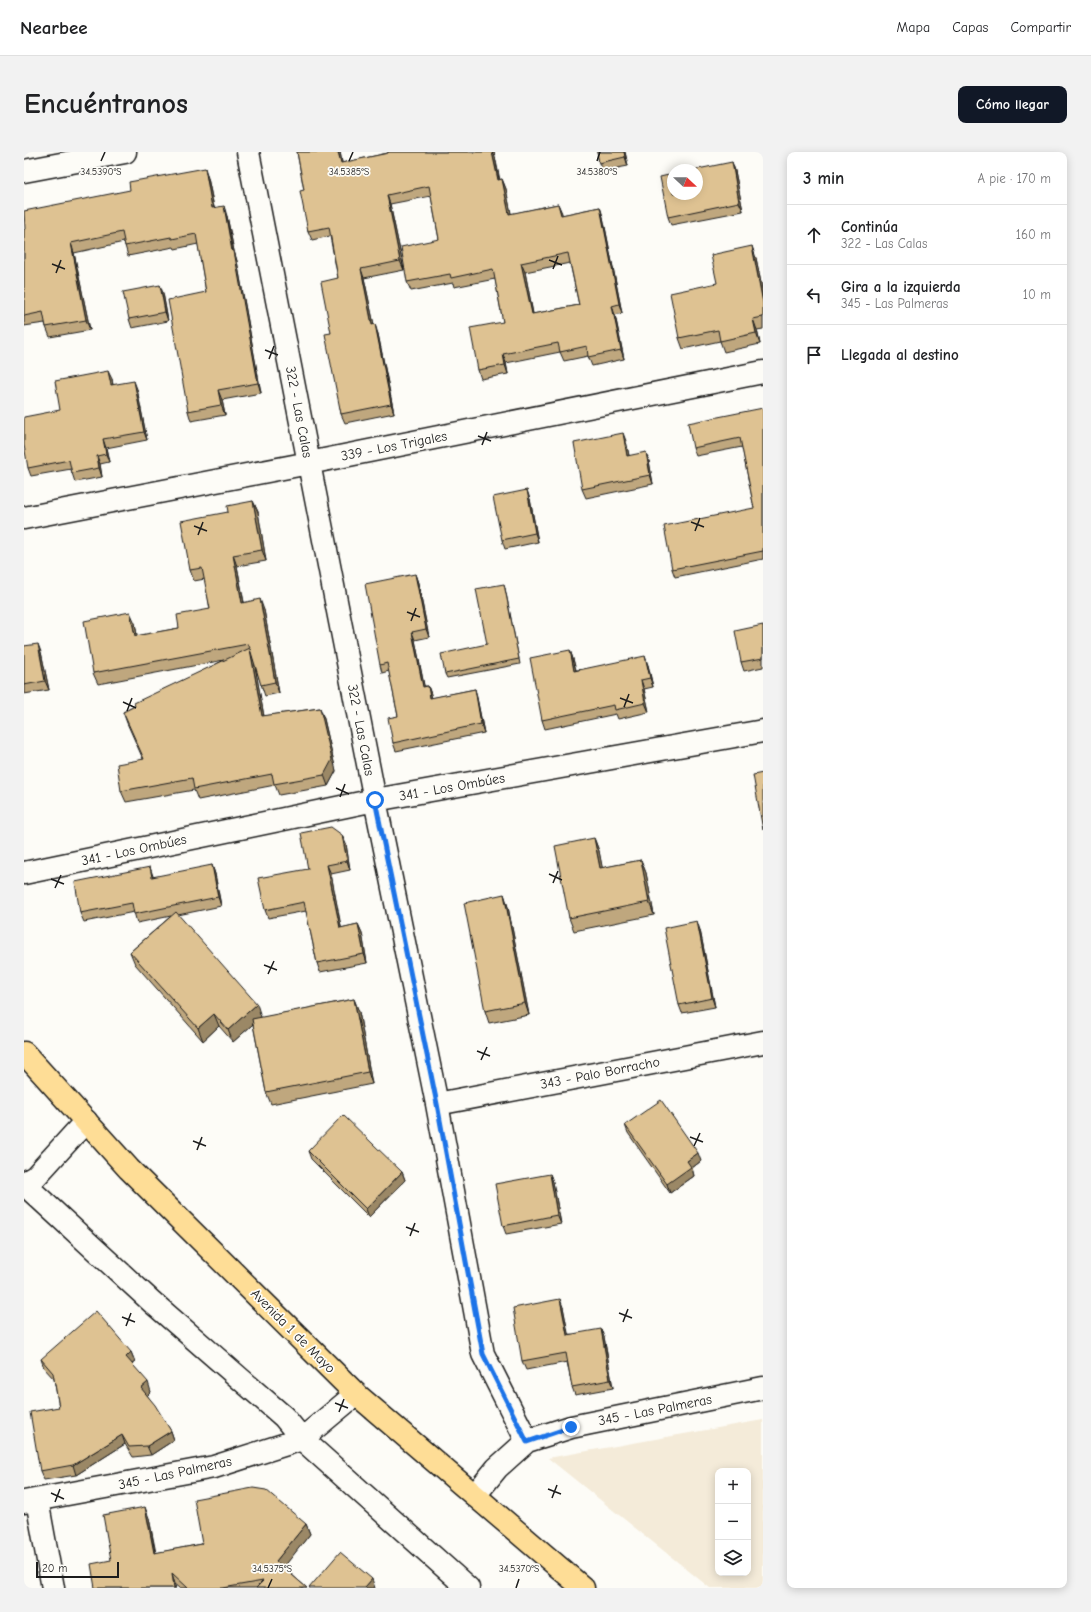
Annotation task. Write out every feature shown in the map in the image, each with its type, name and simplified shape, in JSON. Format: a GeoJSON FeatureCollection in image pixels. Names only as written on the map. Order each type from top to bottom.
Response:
{"type":"FeatureCollection","features":[{"type":"Feature","properties":{"kind":"main road","name":"Avenida 1 de Mayo"},"geometry":{"type":"LineString","coordinates":[[24,1053],[129,1169],[356,1394],[583,1588]]}},
{"type":"Feature","properties":{"kind":"street"},"geometry":{"type":"LineString","coordinates":[[24,171],[125,152]]}},
{"type":"Feature","properties":{"kind":"street","name":"322 - Las Calas"},"geometry":{"type":"LineString","coordinates":[[248,152],[308,463],[437,1104],[483,1354],[527,1442]]}},
{"type":"Feature","properties":{"kind":"street","name":"339 - Los Trigales"},"geometry":{"type":"LineString","coordinates":[[24,518],[763,372]]}},
{"type":"Feature","properties":{"kind":"street","name":"341 - Los Ombúes"},"geometry":{"type":"LineString","coordinates":[[24,873],[375,800],[763,731]]}},
{"type":"Feature","properties":{"kind":"street","name":"343 - Palo Borracho"},"geometry":{"type":"LineString","coordinates":[[437,1104],[763,1042]]}},
{"type":"Feature","properties":{"kind":"street"},"geometry":{"type":"LineString","coordinates":[[86,1121],[36,1177],[24,1183],[152,1302],[284,1417],[302,1439],[468,1588]]}},
{"type":"Feature","properties":{"kind":"street","name":"345 - Las Palmeras"},"geometry":{"type":"LineString","coordinates":[[475,1495],[497,1468],[527,1442],[571,1427],[763,1388]]}},
{"type":"Feature","properties":{"kind":"street","name":"345 - Las Palmeras"},"geometry":{"type":"LineString","coordinates":[[30,1501],[214,1467],[302,1439],[356,1394]]}},
{"type":"Feature","properties":{"kind":"street"},"geometry":{"type":"LineString","coordinates":[[30,1501],[53,1588]]}},
{"type":"Feature","properties":{"kind":"shaded area"},"geometry":{"type":"Polygon","coordinates":[[[763,1420],[763,1588],[710,1588],[548,1458],[763,1420]]]}},
{"type":"Feature","properties":{"kind":"building"},"geometry":{"type":"Polygon","coordinates":[[[297,152],[338,152],[341,163],[388,152],[492,152],[498,180],[502,179],[509,214],[558,204],[561,215],[600,207],[619,304],[612,306],[621,350],[588,357],[587,346],[560,352],[558,343],[503,354],[505,365],[478,370],[470,328],[503,322],[493,269],[451,278],[450,274],[407,282],[401,247],[439,239],[429,186],[387,195],[400,261],[361,269],[372,325],[375,324],[391,404],[341,414],[325,334],[331,333],[321,282],[338,278],[329,227],[308,231],[300,191],[304,190],[297,152]],[[568,253],[521,263],[532,314],[579,305],[568,253]]]}},
{"type":"Feature","properties":{"kind":"building"},"geometry":{"type":"Polygon","coordinates":[[[597,152],[624,152],[625,157],[599,163],[597,152]]]}},
{"type":"Feature","properties":{"kind":"building"},"geometry":{"type":"Polygon","coordinates":[[[732,162],[739,202],[668,217],[660,177],[667,175],[667,200],[703,200],[703,168],[732,162]]]}},
{"type":"Feature","properties":{"kind":"building"},"geometry":{"type":"Polygon","coordinates":[[[205,168],[212,208],[224,206],[232,251],[234,251],[258,383],[218,390],[221,405],[188,411],[168,300],[206,292],[196,234],[172,239],[171,237],[125,246],[122,232],[71,243],[86,320],[46,327],[43,312],[24,316],[24,211],[130,190],[129,182],[205,168]]]}},
{"type":"Feature","properties":{"kind":"building"},"geometry":{"type":"Polygon","coordinates":[[[752,246],[763,303],[763,317],[753,319],[756,333],[720,341],[718,330],[679,338],[670,293],[717,283],[711,255],[752,246]]]}},
{"type":"Feature","properties":{"kind":"building"},"geometry":{"type":"Polygon","coordinates":[[[160,285],[165,312],[129,319],[123,292],[160,285]]]}},
{"type":"Feature","properties":{"kind":"building"},"geometry":{"type":"Polygon","coordinates":[[[108,371],[111,385],[134,381],[144,432],[103,439],[106,454],[97,456],[99,468],[72,473],[69,460],[28,468],[24,445],[24,417],[60,410],[55,381],[108,371]]]}},
{"type":"Feature","properties":{"kind":"building"},"geometry":{"type":"Polygon","coordinates":[[[763,408],[763,551],[672,569],[664,526],[754,508],[740,438],[693,448],[688,423],[763,408]]]}},
{"type":"Feature","properties":{"kind":"building"},"geometry":{"type":"Polygon","coordinates":[[[623,433],[627,456],[646,452],[650,475],[582,489],[574,443],[623,433]]]}},
{"type":"Feature","properties":{"kind":"building"},"geometry":{"type":"Polygon","coordinates":[[[527,490],[535,533],[502,540],[493,497],[527,490]]]}},
{"type":"Feature","properties":{"kind":"building"},"geometry":{"type":"Polygon","coordinates":[[[253,501],[262,550],[233,555],[242,603],[260,599],[275,682],[261,685],[250,649],[262,716],[320,708],[332,760],[324,775],[274,784],[272,774],[194,789],[192,778],[121,791],[117,764],[144,759],[123,712],[135,706],[134,703],[250,648],[248,644],[93,673],[84,621],[130,612],[135,636],[179,628],[177,615],[210,609],[202,568],[190,570],[181,521],[228,512],[227,506],[253,501]]]}},
{"type":"Feature","properties":{"kind":"building"},"geometry":{"type":"Polygon","coordinates":[[[415,574],[426,629],[412,632],[423,687],[428,686],[430,698],[475,689],[481,724],[393,743],[388,718],[398,716],[387,663],[380,665],[365,584],[415,574]]]}},
{"type":"Feature","properties":{"kind":"building"},"geometry":{"type":"Polygon","coordinates":[[[504,584],[519,659],[445,674],[441,654],[487,644],[476,589],[504,584]]]}},
{"type":"Feature","properties":{"kind":"building"},"geometry":{"type":"Polygon","coordinates":[[[763,625],[763,658],[741,662],[735,631],[763,625]]]}},
{"type":"Feature","properties":{"kind":"building"},"geometry":{"type":"Polygon","coordinates":[[[38,644],[45,681],[24,685],[24,646],[38,644]]]}},
{"type":"Feature","properties":{"kind":"building"},"geometry":{"type":"Polygon","coordinates":[[[570,650],[574,671],[645,656],[650,678],[641,680],[645,703],[615,710],[614,705],[542,720],[530,658],[570,650]]]}},
{"type":"Feature","properties":{"kind":"building"},"geometry":{"type":"Polygon","coordinates":[[[763,773],[763,830],[753,775],[763,773]]]}},
{"type":"Feature","properties":{"kind":"building"},"geometry":{"type":"Polygon","coordinates":[[[331,827],[342,835],[347,861],[327,865],[340,928],[358,924],[364,954],[317,963],[304,902],[265,910],[258,878],[308,869],[301,833],[331,827]]]}},
{"type":"Feature","properties":{"kind":"building"},"geometry":{"type":"Polygon","coordinates":[[[594,838],[600,868],[641,860],[649,902],[569,918],[555,846],[594,838]]]}},
{"type":"Feature","properties":{"kind":"building"},"geometry":{"type":"Polygon","coordinates":[[[212,865],[218,897],[134,914],[132,903],[80,913],[75,882],[150,867],[152,877],[212,865]]]}},
{"type":"Feature","properties":{"kind":"building"},"geometry":{"type":"Polygon","coordinates":[[[504,894],[525,1003],[485,1011],[464,903],[504,894]]]}},
{"type":"Feature","properties":{"kind":"building"},"geometry":{"type":"Polygon","coordinates":[[[176,912],[257,1004],[228,1030],[214,1014],[198,1028],[130,952],[176,912]]]}},
{"type":"Feature","properties":{"kind":"building"},"geometry":{"type":"Polygon","coordinates":[[[697,921],[712,998],[679,1005],[664,928],[697,921]]]}},
{"type":"Feature","properties":{"kind":"building"},"geometry":{"type":"Polygon","coordinates":[[[354,999],[368,1072],[266,1092],[252,1019],[354,999]]]}},
{"type":"Feature","properties":{"kind":"building"},"geometry":{"type":"Polygon","coordinates":[[[661,1100],[698,1153],[687,1161],[691,1167],[667,1184],[625,1125],[661,1100]]]}},
{"type":"Feature","properties":{"kind":"building"},"geometry":{"type":"Polygon","coordinates":[[[343,1115],[402,1172],[366,1209],[308,1151],[343,1115]]]}},
{"type":"Feature","properties":{"kind":"building"},"geometry":{"type":"Polygon","coordinates":[[[550,1174],[557,1215],[503,1226],[495,1184],[550,1174]]]}},
{"type":"Feature","properties":{"kind":"building"},"geometry":{"type":"Polygon","coordinates":[[[560,1299],[567,1335],[601,1329],[610,1380],[572,1387],[566,1353],[522,1361],[513,1308],[560,1299]]]}},
{"type":"Feature","properties":{"kind":"building"},"geometry":{"type":"Polygon","coordinates":[[[96,1311],[131,1352],[126,1357],[148,1382],[141,1388],[155,1405],[171,1431],[147,1446],[129,1447],[122,1435],[73,1465],[40,1471],[30,1412],[59,1407],[53,1373],[41,1359],[96,1311]]]}},
{"type":"Feature","properties":{"kind":"building"},"geometry":{"type":"Polygon","coordinates":[[[253,1488],[266,1490],[306,1524],[276,1561],[307,1588],[256,1588],[263,1581],[223,1588],[188,1588],[172,1573],[174,1588],[95,1588],[91,1564],[111,1560],[103,1515],[145,1507],[154,1553],[202,1544],[194,1499],[253,1488]]]}},
{"type":"Feature","properties":{"kind":"building"},"geometry":{"type":"Polygon","coordinates":[[[340,1552],[372,1579],[365,1587],[367,1588],[309,1588],[340,1552]]]}},
{"type":"Feature","properties":{"kind":"route"},"geometry":{"type":"LineString","coordinates":[[375,800],[437,1104],[483,1354],[527,1442],[571,1427]]}}]}
